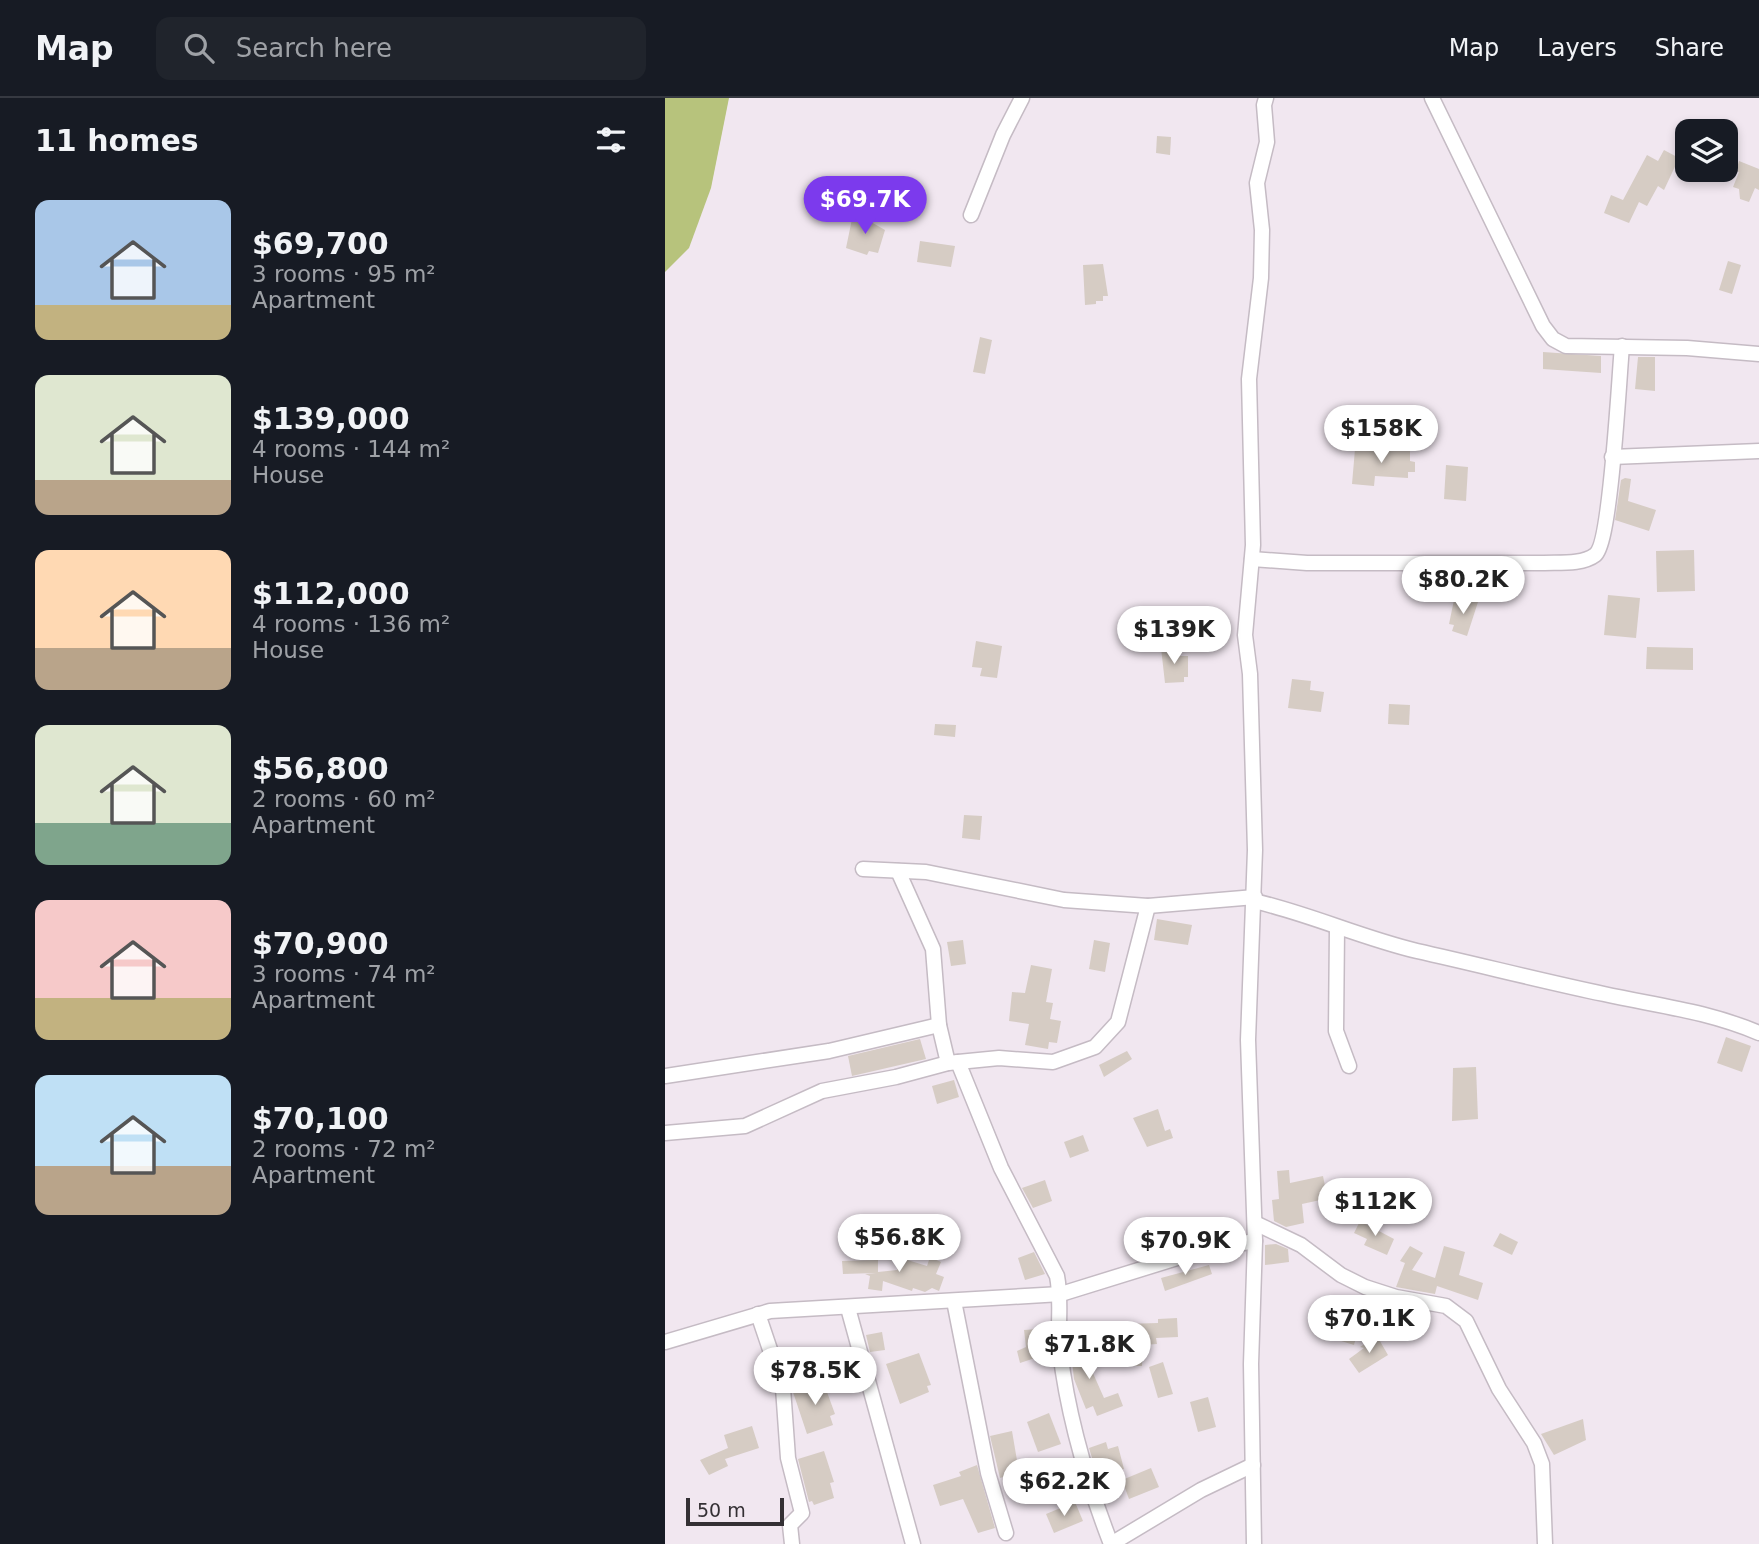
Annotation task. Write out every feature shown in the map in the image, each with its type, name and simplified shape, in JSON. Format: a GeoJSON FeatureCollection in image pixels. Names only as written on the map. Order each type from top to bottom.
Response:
{"type":"FeatureCollection","features":[{"type":"Feature","properties":{"kind":"street"},"geometry":{"type":"LineString","coordinates":[[971,215],[1003,135],[1022,98]]}},
{"type":"Feature","properties":{"kind":"street"},"geometry":{"type":"LineString","coordinates":[[1254,1544],[1251,1364],[1255,1223],[1248,1040],[1249,963],[1255,899],[1250,674],[1245,635],[1252,559],[1249,379],[1261,278],[1262,230],[1257,183],[1267,142],[1264,105],[1266,98]]}},
{"type":"Feature","properties":{"kind":"street"},"geometry":{"type":"LineString","coordinates":[[1432,98],[1492,216],[1528,296],[1553,340],[1566,346],[1622,346],[1759,355]]}},
{"type":"Feature","properties":{"kind":"street"},"geometry":{"type":"LineString","coordinates":[[1252,559],[1307,563],[1542,563],[1590,558],[1603,546],[1622,346]]}},
{"type":"Feature","properties":{"kind":"street"},"geometry":{"type":"LineString","coordinates":[[1612,457],[1759,451]]}},
{"type":"Feature","properties":{"kind":"street"},"geometry":{"type":"LineString","coordinates":[[863,869],[926,872],[1064,900],[1148,906],[1255,899],[1337,928],[1408,948],[1580,989],[1721,1017],[1759,1032]]}},
{"type":"Feature","properties":{"kind":"street"},"geometry":{"type":"LineString","coordinates":[[898,871],[933,949],[939,1025],[953,1062],[1001,1168],[1051,1262],[1061,1294],[1060,1350],[1079,1448],[1111,1544],[1201,1490],[1253,1465]]}},
{"type":"Feature","properties":{"kind":"street"},"geometry":{"type":"LineString","coordinates":[[665,1133],[744,1126],[822,1091],[896,1077],[953,1062],[999,1058],[1053,1062],[1095,1047],[1118,1022],[1148,906]]}},
{"type":"Feature","properties":{"kind":"street"},"geometry":{"type":"LineString","coordinates":[[1337,928],[1336,1031],[1349,1066]]}},
{"type":"Feature","properties":{"kind":"street"},"geometry":{"type":"LineString","coordinates":[[665,1076],[829,1051],[939,1025]]}},
{"type":"Feature","properties":{"kind":"street"},"geometry":{"type":"LineString","coordinates":[[1255,1223],[1290,1239],[1341,1275],[1365,1287],[1396,1297],[1446,1306],[1466,1321],[1499,1389],[1534,1443],[1542,1464],[1545,1544]]}},
{"type":"Feature","properties":{"kind":"street"},"geometry":{"type":"LineString","coordinates":[[665,1342],[758,1314],[1061,1294],[1203,1250],[1255,1241]]}},
{"type":"Feature","properties":{"kind":"street"},"geometry":{"type":"LineString","coordinates":[[954,1301],[988,1473],[1006,1534]]}},
{"type":"Feature","properties":{"kind":"street"},"geometry":{"type":"LineString","coordinates":[[848,1308],[913,1544]]}},
{"type":"Feature","properties":{"kind":"street"},"geometry":{"type":"LineString","coordinates":[[758,1314],[783,1388],[788,1458],[802,1513],[790,1525],[792,1544]]}},
{"type":"Feature","properties":{"kind":"green space"},"geometry":{"type":"Polygon","coordinates":[[[665,98],[729,98],[711,188],[689,248],[665,272],[665,98]]]}},
{"type":"Feature","properties":{"kind":"building"},"geometry":{"type":"Polygon","coordinates":[[[1157,136],[1171,137],[1170,155],[1156,153],[1157,136]]]}},
{"type":"Feature","properties":{"kind":"building"},"geometry":{"type":"Polygon","coordinates":[[[1664,150],[1675,156],[1675,167],[1664,190],[1658,186],[1647,206],[1639,202],[1629,223],[1604,213],[1611,195],[1623,200],[1647,155],[1658,161],[1664,150]]]}},
{"type":"Feature","properties":{"kind":"building"},"geometry":{"type":"Polygon","coordinates":[[[1739,161],[1759,169],[1759,190],[1755,188],[1749,202],[1740,199],[1739,189],[1733,187],[1735,182],[1738,182],[1739,161]]]}},
{"type":"Feature","properties":{"kind":"building"},"geometry":{"type":"Polygon","coordinates":[[[863,215],[872,218],[871,222],[885,230],[878,253],[869,251],[867,255],[846,248],[852,219],[861,222],[863,215]]]}},
{"type":"Feature","properties":{"kind":"building"},"geometry":{"type":"Polygon","coordinates":[[[920,241],[955,246],[951,267],[917,262],[920,241]]]}},
{"type":"Feature","properties":{"kind":"building"},"geometry":{"type":"Polygon","coordinates":[[[1728,261],[1741,265],[1732,294],[1719,290],[1728,261]]]}},
{"type":"Feature","properties":{"kind":"building"},"geometry":{"type":"Polygon","coordinates":[[[1103,264],[1108,296],[1103,296],[1103,301],[1096,301],[1096,304],[1085,305],[1083,265],[1103,264]]]}},
{"type":"Feature","properties":{"kind":"building"},"geometry":{"type":"Polygon","coordinates":[[[980,337],[992,340],[985,374],[973,372],[980,337]]]}},
{"type":"Feature","properties":{"kind":"building"},"geometry":{"type":"Polygon","coordinates":[[[1543,352],[1601,356],[1601,373],[1543,369],[1543,352]]]}},
{"type":"Feature","properties":{"kind":"building"},"geometry":{"type":"Polygon","coordinates":[[[1638,357],[1655,357],[1655,391],[1635,389],[1638,357]]]}},
{"type":"Feature","properties":{"kind":"building"},"geometry":{"type":"Polygon","coordinates":[[[1355,449],[1410,451],[1410,461],[1415,462],[1415,472],[1408,472],[1408,478],[1375,476],[1374,486],[1352,484],[1355,449]]]}},
{"type":"Feature","properties":{"kind":"building"},"geometry":{"type":"Polygon","coordinates":[[[1446,465],[1468,467],[1466,501],[1444,499],[1446,465]]]}},
{"type":"Feature","properties":{"kind":"building"},"geometry":{"type":"Polygon","coordinates":[[[1631,479],[1628,501],[1656,510],[1649,531],[1615,520],[1621,480],[1631,479]]]}},
{"type":"Feature","properties":{"kind":"building"},"geometry":{"type":"Polygon","coordinates":[[[1694,550],[1695,591],[1657,592],[1656,551],[1694,550]]]}},
{"type":"Feature","properties":{"kind":"building"},"geometry":{"type":"Polygon","coordinates":[[[1608,595],[1640,598],[1636,638],[1604,635],[1608,595]]]}},
{"type":"Feature","properties":{"kind":"building"},"geometry":{"type":"Polygon","coordinates":[[[1465,598],[1478,602],[1467,636],[1452,631],[1454,625],[1449,624],[1454,600],[1463,603],[1465,598]]]}},
{"type":"Feature","properties":{"kind":"building"},"geometry":{"type":"Polygon","coordinates":[[[976,641],[1002,646],[997,678],[980,676],[982,668],[972,667],[976,641]]]}},
{"type":"Feature","properties":{"kind":"building"},"geometry":{"type":"Polygon","coordinates":[[[1647,647],[1693,648],[1693,670],[1646,669],[1647,647]]]}},
{"type":"Feature","properties":{"kind":"building"},"geometry":{"type":"Polygon","coordinates":[[[1161,648],[1176,648],[1176,656],[1188,656],[1188,677],[1184,677],[1184,682],[1165,683],[1161,648]]]}},
{"type":"Feature","properties":{"kind":"building"},"geometry":{"type":"Polygon","coordinates":[[[1292,679],[1311,681],[1310,690],[1324,692],[1321,712],[1288,708],[1292,679]]]}},
{"type":"Feature","properties":{"kind":"building"},"geometry":{"type":"Polygon","coordinates":[[[1389,704],[1410,705],[1409,725],[1388,724],[1389,704]]]}},
{"type":"Feature","properties":{"kind":"building"},"geometry":{"type":"Polygon","coordinates":[[[935,724],[956,725],[955,737],[934,735],[935,724]]]}},
{"type":"Feature","properties":{"kind":"building"},"geometry":{"type":"Polygon","coordinates":[[[964,815],[982,816],[980,840],[962,838],[964,815]]]}},
{"type":"Feature","properties":{"kind":"building"},"geometry":{"type":"Polygon","coordinates":[[[1157,919],[1192,925],[1188,945],[1154,940],[1157,919]]]}},
{"type":"Feature","properties":{"kind":"building"},"geometry":{"type":"Polygon","coordinates":[[[963,940],[966,964],[951,966],[947,942],[963,940]]]}},
{"type":"Feature","properties":{"kind":"building"},"geometry":{"type":"Polygon","coordinates":[[[1094,940],[1110,943],[1105,972],[1089,969],[1094,940]]]}},
{"type":"Feature","properties":{"kind":"building"},"geometry":{"type":"Polygon","coordinates":[[[1031,965],[1052,969],[1046,1002],[1053,1003],[1050,1019],[1061,1021],[1057,1043],[1049,1042],[1048,1049],[1025,1045],[1029,1024],[1009,1021],[1012,992],[1025,993],[1031,965]]]}},
{"type":"Feature","properties":{"kind":"building"},"geometry":{"type":"Polygon","coordinates":[[[1726,1037],[1751,1046],[1742,1072],[1717,1063],[1726,1037]]]}},
{"type":"Feature","properties":{"kind":"building"},"geometry":{"type":"Polygon","coordinates":[[[920,1039],[926,1059],[852,1076],[848,1056],[920,1039]]]}},
{"type":"Feature","properties":{"kind":"building"},"geometry":{"type":"Polygon","coordinates":[[[1127,1051],[1132,1059],[1104,1077],[1099,1065],[1127,1051]]]}},
{"type":"Feature","properties":{"kind":"building"},"geometry":{"type":"Polygon","coordinates":[[[1476,1067],[1478,1119],[1452,1121],[1453,1068],[1476,1067]]]}},
{"type":"Feature","properties":{"kind":"building"},"geometry":{"type":"Polygon","coordinates":[[[954,1080],[959,1097],[937,1104],[932,1086],[954,1080]]]}},
{"type":"Feature","properties":{"kind":"building"},"geometry":{"type":"Polygon","coordinates":[[[1158,1109],[1165,1131],[1170,1129],[1173,1138],[1147,1147],[1133,1118],[1158,1109]]]}},
{"type":"Feature","properties":{"kind":"building"},"geometry":{"type":"Polygon","coordinates":[[[1083,1135],[1089,1151],[1070,1158],[1064,1142],[1083,1135]]]}},
{"type":"Feature","properties":{"kind":"building"},"geometry":{"type":"Polygon","coordinates":[[[1289,1170],[1290,1183],[1323,1176],[1326,1191],[1323,1192],[1325,1199],[1302,1204],[1304,1223],[1286,1227],[1274,1221],[1272,1200],[1279,1199],[1277,1171],[1289,1170]]]}},
{"type":"Feature","properties":{"kind":"building"},"geometry":{"type":"Polygon","coordinates":[[[1045,1180],[1052,1201],[1033,1208],[1022,1188],[1045,1180]]]}},
{"type":"Feature","properties":{"kind":"building"},"geometry":{"type":"Polygon","coordinates":[[[1360,1221],[1394,1239],[1387,1255],[1364,1245],[1367,1239],[1354,1233],[1360,1221]]]}},
{"type":"Feature","properties":{"kind":"building"},"geometry":{"type":"Polygon","coordinates":[[[1500,1233],[1518,1242],[1512,1255],[1493,1246],[1500,1233]]]}},
{"type":"Feature","properties":{"kind":"building"},"geometry":{"type":"Polygon","coordinates":[[[1276,1244],[1288,1249],[1289,1262],[1265,1265],[1265,1245],[1276,1244]]]}},
{"type":"Feature","properties":{"kind":"building"},"geometry":{"type":"Polygon","coordinates":[[[1410,1246],[1423,1253],[1412,1270],[1435,1278],[1444,1246],[1465,1252],[1459,1275],[1483,1283],[1478,1300],[1437,1286],[1435,1294],[1396,1287],[1405,1263],[1400,1261],[1410,1246]]]}},
{"type":"Feature","properties":{"kind":"building"},"geometry":{"type":"Polygon","coordinates":[[[1034,1252],[1045,1274],[1025,1280],[1018,1258],[1034,1252]]]}},
{"type":"Feature","properties":{"kind":"building"},"geometry":{"type":"Polygon","coordinates":[[[930,1257],[941,1262],[936,1274],[944,1277],[939,1291],[932,1288],[925,1292],[913,1288],[912,1291],[883,1281],[882,1291],[868,1289],[870,1276],[865,1274],[876,1273],[843,1274],[842,1261],[878,1260],[878,1272],[897,1270],[901,1258],[927,1266],[930,1257]]]}},
{"type":"Feature","properties":{"kind":"building"},"geometry":{"type":"Polygon","coordinates":[[[1209,1265],[1212,1274],[1165,1291],[1161,1278],[1209,1265]]]}},
{"type":"Feature","properties":{"kind":"building"},"geometry":{"type":"Polygon","coordinates":[[[1408,1309],[1427,1312],[1424,1329],[1406,1326],[1408,1309]]]}},
{"type":"Feature","properties":{"kind":"building"},"geometry":{"type":"Polygon","coordinates":[[[1332,1314],[1360,1322],[1354,1345],[1325,1336],[1332,1314]]]}},
{"type":"Feature","properties":{"kind":"building"},"geometry":{"type":"Polygon","coordinates":[[[1177,1318],[1178,1337],[1156,1338],[1157,1344],[1143,1345],[1142,1366],[1123,1366],[1123,1362],[1119,1362],[1119,1348],[1124,1348],[1123,1324],[1158,1323],[1158,1319],[1177,1318]]]}},
{"type":"Feature","properties":{"kind":"building"},"geometry":{"type":"Polygon","coordinates":[[[1038,1329],[1044,1355],[1020,1363],[1017,1351],[1026,1347],[1024,1330],[1038,1329]]]}},
{"type":"Feature","properties":{"kind":"building"},"geometry":{"type":"Polygon","coordinates":[[[1078,1330],[1084,1353],[1104,1398],[1118,1393],[1123,1406],[1097,1416],[1093,1406],[1086,1409],[1074,1379],[1069,1333],[1078,1330]]]}},
{"type":"Feature","properties":{"kind":"building"},"geometry":{"type":"Polygon","coordinates":[[[882,1332],[885,1350],[870,1352],[866,1335],[882,1332]]]}},
{"type":"Feature","properties":{"kind":"building"},"geometry":{"type":"Polygon","coordinates":[[[1377,1336],[1388,1355],[1359,1373],[1349,1359],[1364,1348],[1360,1347],[1377,1336]]]}},
{"type":"Feature","properties":{"kind":"building"},"geometry":{"type":"Polygon","coordinates":[[[919,1353],[931,1385],[927,1386],[929,1392],[900,1404],[886,1364],[919,1353]]]}},
{"type":"Feature","properties":{"kind":"building"},"geometry":{"type":"Polygon","coordinates":[[[1163,1362],[1173,1394],[1158,1398],[1149,1367],[1163,1362]]]}},
{"type":"Feature","properties":{"kind":"building"},"geometry":{"type":"Polygon","coordinates":[[[823,1381],[835,1414],[830,1416],[833,1425],[807,1434],[793,1392],[823,1381]]]}},
{"type":"Feature","properties":{"kind":"building"},"geometry":{"type":"Polygon","coordinates":[[[1208,1397],[1216,1427],[1198,1432],[1190,1402],[1208,1397]]]}},
{"type":"Feature","properties":{"kind":"building"},"geometry":{"type":"Polygon","coordinates":[[[1049,1413],[1061,1444],[1038,1452],[1027,1422],[1049,1413]]]}},
{"type":"Feature","properties":{"kind":"building"},"geometry":{"type":"Polygon","coordinates":[[[1583,1419],[1586,1440],[1554,1455],[1541,1434],[1583,1419]]]}},
{"type":"Feature","properties":{"kind":"building"},"geometry":{"type":"Polygon","coordinates":[[[752,1426],[759,1448],[725,1459],[728,1466],[709,1475],[700,1460],[728,1448],[724,1435],[752,1426]]]}},
{"type":"Feature","properties":{"kind":"building"},"geometry":{"type":"Polygon","coordinates":[[[1012,1431],[1019,1472],[1000,1478],[990,1436],[1012,1431]]]}},
{"type":"Feature","properties":{"kind":"building"},"geometry":{"type":"Polygon","coordinates":[[[1106,1442],[1108,1449],[1118,1446],[1124,1469],[1098,1477],[1089,1448],[1106,1442]]]}},
{"type":"Feature","properties":{"kind":"building"},"geometry":{"type":"Polygon","coordinates":[[[824,1451],[834,1482],[830,1483],[834,1498],[814,1505],[812,1501],[809,1502],[798,1459],[824,1451]]]}},
{"type":"Feature","properties":{"kind":"building"},"geometry":{"type":"Polygon","coordinates":[[[977,1465],[995,1528],[978,1533],[963,1499],[940,1506],[933,1485],[961,1476],[959,1472],[977,1465]]]}},
{"type":"Feature","properties":{"kind":"building"},"geometry":{"type":"Polygon","coordinates":[[[1151,1468],[1159,1487],[1129,1499],[1122,1480],[1151,1468]]]}},
{"type":"Feature","properties":{"kind":"building"},"geometry":{"type":"Polygon","coordinates":[[[1075,1502],[1083,1521],[1054,1533],[1046,1514],[1075,1502]]]}}]}
